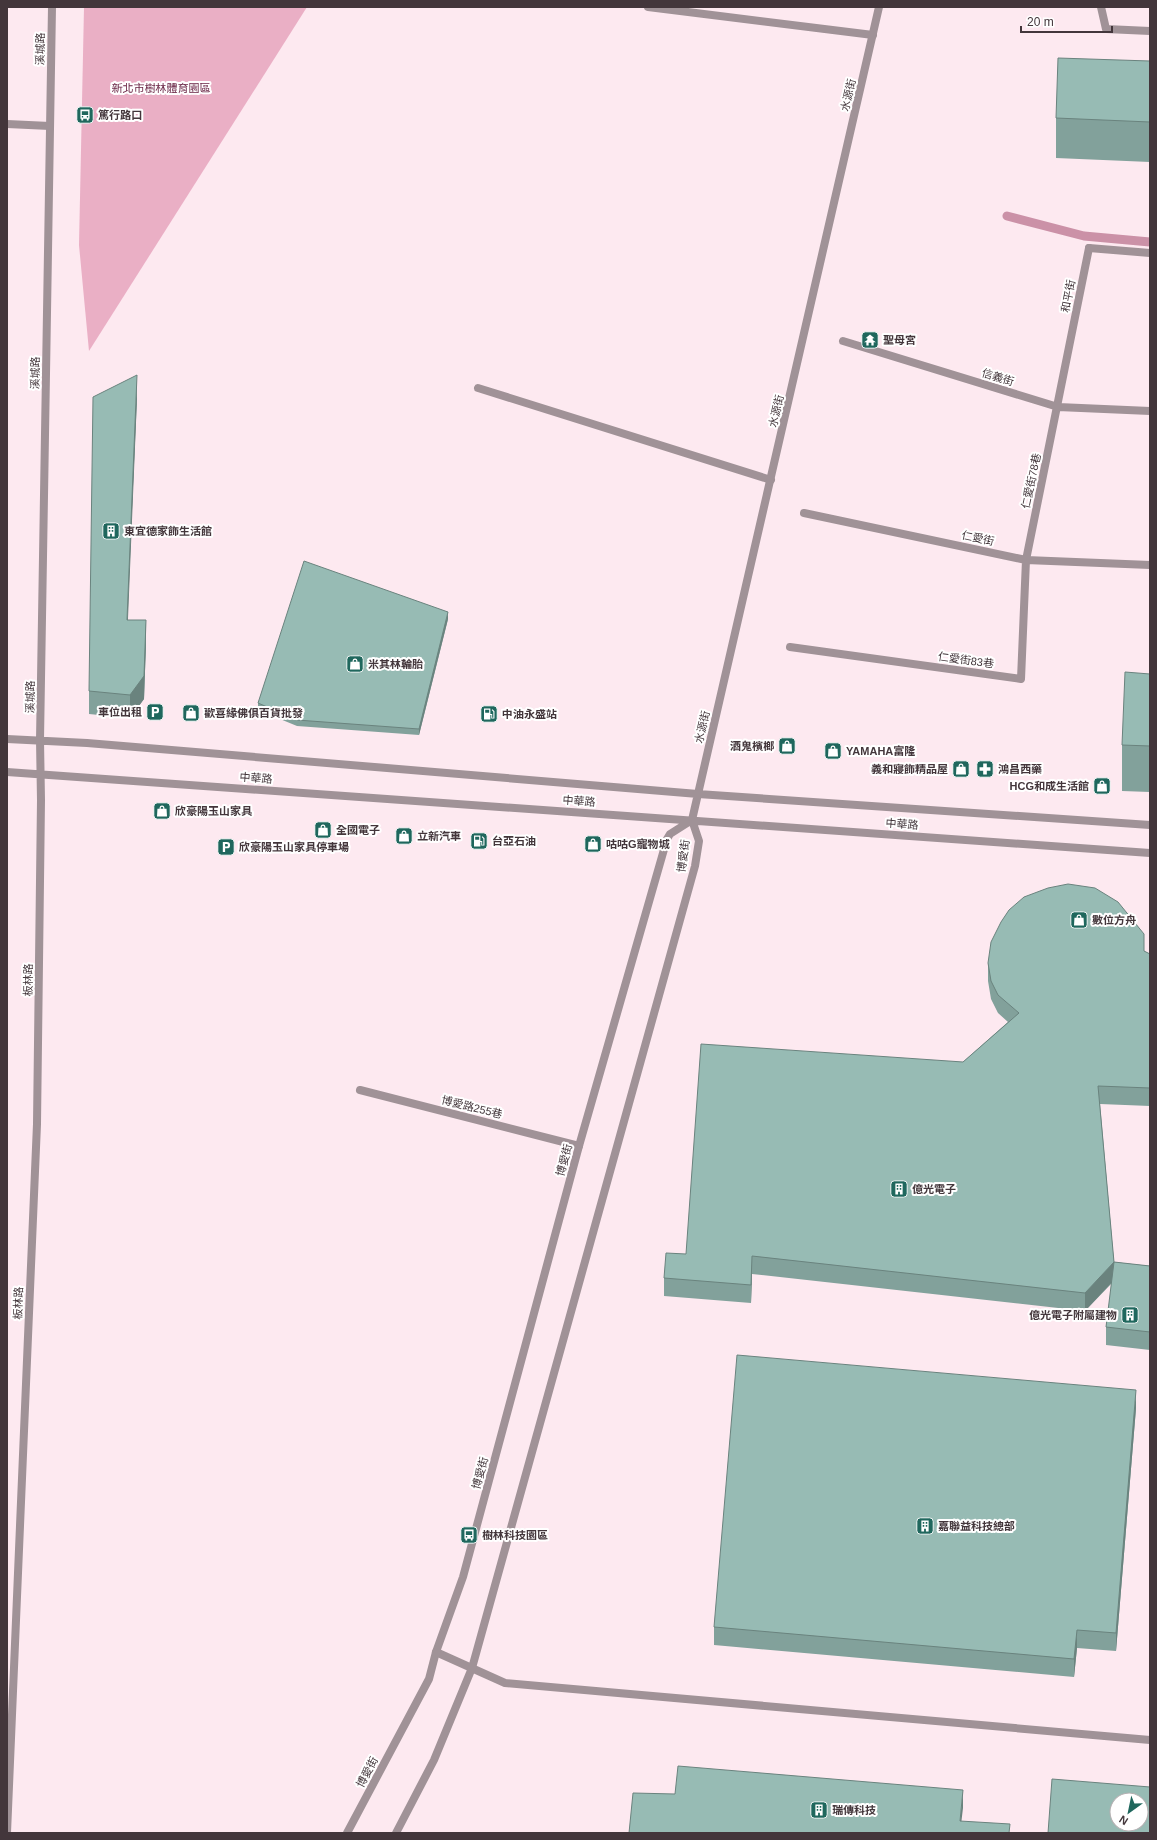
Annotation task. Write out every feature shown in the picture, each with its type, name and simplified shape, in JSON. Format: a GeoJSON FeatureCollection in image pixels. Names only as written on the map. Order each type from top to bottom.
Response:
{"type":"FeatureCollection","features":[{"type":"Feature","properties":{"kind":"street","name":"溪城路"},"geometry":{"type":"LineString","coordinates":[[40,774],[52,7]]}},
{"type":"Feature","properties":{"kind":"street"},"geometry":{"type":"LineString","coordinates":[[648,7],[873,35]]}},
{"type":"Feature","properties":{"kind":"street","name":"水源街"},"geometry":{"type":"LineString","coordinates":[[692,820],[880,7]]}},
{"type":"Feature","properties":{"kind":"street"},"geometry":{"type":"LineString","coordinates":[[1101,7],[1106,29],[1150,31]]}},
{"type":"Feature","properties":{"kind":"street"},"geometry":{"type":"LineString","coordinates":[[7,124],[50,126]]}},
{"type":"Feature","properties":{"kind":"street","name":"和平街"},"geometry":{"type":"LineString","coordinates":[[1058,407],[1089,248],[1150,253]]}},
{"type":"Feature","properties":{"kind":"street","name":"信義街"},"geometry":{"type":"LineString","coordinates":[[843,341],[1058,407],[1150,410]]}},
{"type":"Feature","properties":{"kind":"street"},"geometry":{"type":"LineString","coordinates":[[478,388],[771,480]]}},
{"type":"Feature","properties":{"kind":"street","name":"仁愛街78巷"},"geometry":{"type":"LineString","coordinates":[[1026,560],[1058,407]]}},
{"type":"Feature","properties":{"kind":"street","name":"仁愛街"},"geometry":{"type":"LineString","coordinates":[[804,513],[1026,560],[1150,565]]}},
{"type":"Feature","properties":{"kind":"street","name":"仁愛街83巷"},"geometry":{"type":"LineString","coordinates":[[790,647],[1021,679],[1026,560]]}},
{"type":"Feature","properties":{"kind":"street","name":"中華路"},"geometry":{"type":"LineString","coordinates":[[7,739],[40,740],[698,794],[1150,825]]}},
{"type":"Feature","properties":{"kind":"street","name":"中華路"},"geometry":{"type":"LineString","coordinates":[[7,772],[1150,853]]}},
{"type":"Feature","properties":{"kind":"street","name":"板林路"},"geometry":{"type":"LineString","coordinates":[[7,1833],[37,1124],[41,800],[40,774]]}},
{"type":"Feature","properties":{"kind":"street","name":"博愛街"},"geometry":{"type":"LineString","coordinates":[[347,1833],[429,1679],[436,1652],[463,1577],[579,1146],[667,839],[670,834],[692,820],[699,841],[695,866],[472,1668],[434,1760],[396,1833]]}},
{"type":"Feature","properties":{"kind":"street","name":"博愛路255巷"},"geometry":{"type":"LineString","coordinates":[[360,1090],[579,1146]]}},
{"type":"Feature","properties":{"kind":"street"},"geometry":{"type":"LineString","coordinates":[[436,1652],[505,1683],[1150,1740]]}},
{"type":"Feature","properties":{"kind":"green space","name":"新北市樹林體育園區"},"geometry":{"type":"Polygon","coordinates":[[[84,7],[307,7],[89,351],[79,245],[84,7]]]}},
{"type":"Feature","properties":{"kind":"building"},"geometry":{"type":"Polygon","coordinates":[[[1058,58],[1150,61],[1150,122],[1056,118],[1058,58]]]}},
{"type":"Feature","properties":{"kind":"building","name":"東宜德家飾生活館"},"geometry":{"type":"Polygon","coordinates":[[[137,375],[127,620],[146,620],[144,676],[130,695],[89,691],[93,397],[137,375]]]}},
{"type":"Feature","properties":{"kind":"building","name":"米其林輪胎"},"geometry":{"type":"Polygon","coordinates":[[[304,561],[448,612],[419,729],[297,720],[258,703],[304,561]]]}},
{"type":"Feature","properties":{"kind":"building"},"geometry":{"type":"Polygon","coordinates":[[[1125,672],[1150,674],[1150,746],[1122,745],[1125,672]]]}},
{"type":"Feature","properties":{"kind":"building","name":"億光電子"},"geometry":{"type":"Polygon","coordinates":[[[1068,884],[1095,888],[1118,902],[1144,934],[1144,951],[1150,954],[1150,1088],[1098,1086],[1114,1262],[1085,1293],[752,1256],[751,1285],[664,1278],[666,1253],[686,1254],[701,1044],[963,1062],[1019,1013],[998,995],[991,981],[988,963],[991,942],[1001,922],[1009,910],[1024,897],[1048,888],[1068,884]]]}},
{"type":"Feature","properties":{"kind":"building","name":"億光電子附屬建物"},"geometry":{"type":"Polygon","coordinates":[[[1114,1262],[1150,1266],[1150,1332],[1106,1327],[1114,1262]]]}},
{"type":"Feature","properties":{"kind":"building","name":"嘉聯益科技總部"},"geometry":{"type":"Polygon","coordinates":[[[737,1355],[1136,1390],[1116,1633],[1077,1630],[1074,1659],[714,1627],[737,1355]]]}},
{"type":"Feature","properties":{"kind":"building","name":"瑞傳科技"},"geometry":{"type":"Polygon","coordinates":[[[678,1766],[963,1790],[960,1821],[1010,1824],[1009,1833],[629,1833],[633,1793],[675,1794],[678,1766]]]}},
{"type":"Feature","properties":{"kind":"building"},"geometry":{"type":"Polygon","coordinates":[[[1052,1779],[1150,1787],[1150,1833],[1048,1833],[1052,1779]]]}},
{"type":"Feature","properties":{"kind":"waterway"},"geometry":{"type":"LineString","coordinates":[[1007,216],[1084,236],[1150,242]]}},
{"type":"Feature","properties":{"kind":"place","name":"篤行路口"},"geometry":{"type":"Point","coordinates":[85,115]}},
{"type":"Feature","properties":{"kind":"place","name":"聖母宮"},"geometry":{"type":"Point","coordinates":[870,340]}},
{"type":"Feature","properties":{"kind":"place","name":"東宜德家飾生活館"},"geometry":{"type":"Point","coordinates":[111,531]}},
{"type":"Feature","properties":{"kind":"place","name":"米其林輪胎"},"geometry":{"type":"Point","coordinates":[355,664]}},
{"type":"Feature","properties":{"kind":"place","name":"車位出租"},"geometry":{"type":"Point","coordinates":[155,712]}},
{"type":"Feature","properties":{"kind":"place","name":"歡喜緣佛俱百貨批發"},"geometry":{"type":"Point","coordinates":[191,713]}},
{"type":"Feature","properties":{"kind":"place","name":"中油永盛站"},"geometry":{"type":"Point","coordinates":[489,714]}},
{"type":"Feature","properties":{"kind":"place","name":"酒鬼檳榔"},"geometry":{"type":"Point","coordinates":[787,746]}},
{"type":"Feature","properties":{"kind":"place","name":"YAMAHA富隆"},"geometry":{"type":"Point","coordinates":[833,751]}},
{"type":"Feature","properties":{"kind":"place","name":"義和寢飾精品屋"},"geometry":{"type":"Point","coordinates":[961,769]}},
{"type":"Feature","properties":{"kind":"place","name":"鴻昌西藥"},"geometry":{"type":"Point","coordinates":[985,769]}},
{"type":"Feature","properties":{"kind":"place","name":"HCG和成生活館"},"geometry":{"type":"Point","coordinates":[1102,786]}},
{"type":"Feature","properties":{"kind":"place","name":"欣豪陽玉山家具"},"geometry":{"type":"Point","coordinates":[162,811]}},
{"type":"Feature","properties":{"kind":"place","name":"全國電子"},"geometry":{"type":"Point","coordinates":[323,830]}},
{"type":"Feature","properties":{"kind":"place","name":"立新汽車"},"geometry":{"type":"Point","coordinates":[404,836]}},
{"type":"Feature","properties":{"kind":"place","name":"台亞石油"},"geometry":{"type":"Point","coordinates":[479,841]}},
{"type":"Feature","properties":{"kind":"place","name":"咕咕G寵物城"},"geometry":{"type":"Point","coordinates":[593,844]}},
{"type":"Feature","properties":{"kind":"place","name":"欣豪陽玉山家具停車場"},"geometry":{"type":"Point","coordinates":[226,847]}},
{"type":"Feature","properties":{"kind":"place","name":"數位方舟"},"geometry":{"type":"Point","coordinates":[1079,920]}},
{"type":"Feature","properties":{"kind":"place","name":"億光電子"},"geometry":{"type":"Point","coordinates":[899,1189]}},
{"type":"Feature","properties":{"kind":"place","name":"億光電子附屬建物"},"geometry":{"type":"Point","coordinates":[1130,1315]}},
{"type":"Feature","properties":{"kind":"place","name":"嘉聯益科技總部"},"geometry":{"type":"Point","coordinates":[925,1526]}},
{"type":"Feature","properties":{"kind":"place","name":"樹林科技園區"},"geometry":{"type":"Point","coordinates":[469,1535]}},
{"type":"Feature","properties":{"kind":"place","name":"瑞傳科技"},"geometry":{"type":"Point","coordinates":[819,1810]}}]}
